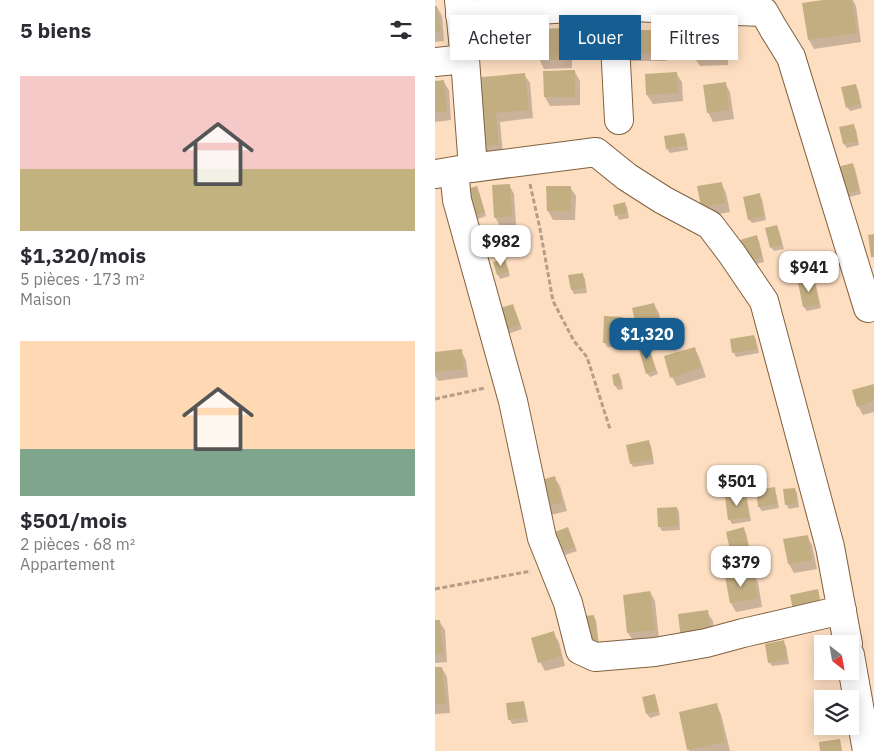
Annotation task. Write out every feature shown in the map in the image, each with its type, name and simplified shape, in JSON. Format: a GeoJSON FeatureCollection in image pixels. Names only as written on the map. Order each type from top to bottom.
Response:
{"type":"FeatureCollection","features":[{"type":"Feature","properties":{"kind":"street"},"geometry":{"type":"LineString","coordinates":[[460,7],[613,6],[764,12],[791,57],[868,308]]}},
{"type":"Feature","properties":{"kind":"street"},"geometry":{"type":"LineString","coordinates":[[613,6],[619,120]]}},
{"type":"Feature","properties":{"kind":"street"},"geometry":{"type":"LineString","coordinates":[[435,62],[450,60]]}},
{"type":"Feature","properties":{"kind":"street"},"geometry":{"type":"LineString","coordinates":[[453,172],[472,155],[465,60]]}},
{"type":"Feature","properties":{"kind":"street"},"geometry":{"type":"LineString","coordinates":[[453,172],[595,152],[627,177],[663,200],[710,225],[764,301],[830,547],[846,635]]}},
{"type":"Feature","properties":{"kind":"street"},"geometry":{"type":"LineString","coordinates":[[453,172],[457,200],[508,384],[542,538],[568,603],[580,650],[595,657],[655,652],[706,643],[842,610]]}},
{"type":"Feature","properties":{"kind":"street"},"geometry":{"type":"LineString","coordinates":[[854,680],[867,751]]}},
{"type":"Feature","properties":{"kind":"path"},"geometry":{"type":"LineString","coordinates":[[525,161],[553,301],[574,342],[587,357],[610,429]]}},
{"type":"Feature","properties":{"kind":"path"},"geometry":{"type":"LineString","coordinates":[[435,398],[508,384]]}},
{"type":"Feature","properties":{"kind":"path"},"geometry":{"type":"LineString","coordinates":[[435,588],[554,567]]}},
{"type":"Feature","properties":{"kind":"building"},"geometry":{"type":"Polygon","coordinates":[[[823,0],[852,0],[857,33],[808,40],[802,3],[823,0]]]}},
{"type":"Feature","properties":{"kind":"building"},"geometry":{"type":"Polygon","coordinates":[[[435,6],[437,6],[440,32],[435,32],[435,6]]]}},
{"type":"Feature","properties":{"kind":"building"},"geometry":{"type":"Polygon","coordinates":[[[559,28],[559,59],[549,60],[549,29],[559,28]]]}},
{"type":"Feature","properties":{"kind":"building"},"geometry":{"type":"Polygon","coordinates":[[[641,30],[651,30],[651,53],[641,53],[641,30]]]}},
{"type":"Feature","properties":{"kind":"building"},"geometry":{"type":"Polygon","coordinates":[[[575,70],[575,97],[544,97],[543,71],[575,70]]]}},
{"type":"Feature","properties":{"kind":"building"},"geometry":{"type":"Polygon","coordinates":[[[677,72],[678,93],[646,95],[645,74],[677,72]]]}},
{"type":"Feature","properties":{"kind":"building"},"geometry":{"type":"Polygon","coordinates":[[[525,73],[529,110],[496,113],[499,145],[479,147],[472,78],[525,73]]]}},
{"type":"Feature","properties":{"kind":"building"},"geometry":{"type":"Polygon","coordinates":[[[444,80],[447,111],[435,112],[435,81],[444,80]]]}},
{"type":"Feature","properties":{"kind":"building"},"geometry":{"type":"Polygon","coordinates":[[[726,82],[729,110],[707,113],[703,85],[726,82]]]}},
{"type":"Feature","properties":{"kind":"building"},"geometry":{"type":"Polygon","coordinates":[[[856,84],[860,104],[846,108],[841,87],[856,84]]]}},
{"type":"Feature","properties":{"kind":"building"},"geometry":{"type":"Polygon","coordinates":[[[854,124],[858,141],[843,144],[839,127],[854,124]]]}},
{"type":"Feature","properties":{"kind":"building"},"geometry":{"type":"Polygon","coordinates":[[[684,133],[687,145],[666,149],[664,136],[684,133]]]}},
{"type":"Feature","properties":{"kind":"building"},"geometry":{"type":"Polygon","coordinates":[[[853,163],[859,190],[843,194],[837,167],[853,163]]]}},
{"type":"Feature","properties":{"kind":"building"},"geometry":{"type":"Polygon","coordinates":[[[722,182],[725,203],[701,207],[697,186],[722,182]]]}},
{"type":"Feature","properties":{"kind":"building"},"geometry":{"type":"Polygon","coordinates":[[[510,184],[512,216],[494,218],[492,185],[510,184]]]}},
{"type":"Feature","properties":{"kind":"building"},"geometry":{"type":"Polygon","coordinates":[[[477,186],[485,212],[469,217],[461,191],[477,186]]]}},
{"type":"Feature","properties":{"kind":"building"},"geometry":{"type":"Polygon","coordinates":[[[546,186],[571,186],[571,211],[547,211],[546,186]]]}},
{"type":"Feature","properties":{"kind":"building"},"geometry":{"type":"Polygon","coordinates":[[[760,193],[764,216],[748,220],[743,197],[760,193]]]}},
{"type":"Feature","properties":{"kind":"building"},"geometry":{"type":"Polygon","coordinates":[[[625,202],[627,213],[615,216],[613,205],[625,202]]]}},
{"type":"Feature","properties":{"kind":"building"},"geometry":{"type":"Polygon","coordinates":[[[777,225],[782,244],[770,248],[765,228],[777,225]]]}},
{"type":"Feature","properties":{"kind":"building"},"geometry":{"type":"Polygon","coordinates":[[[874,234],[874,257],[871,257],[868,235],[874,234]]]}},
{"type":"Feature","properties":{"kind":"building"},"geometry":{"type":"Polygon","coordinates":[[[757,235],[762,257],[745,262],[740,240],[757,235]]]}},
{"type":"Feature","properties":{"kind":"building"},"geometry":{"type":"Polygon","coordinates":[[[505,259],[509,272],[497,275],[493,262],[505,259]]]}},
{"type":"Feature","properties":{"kind":"building"},"geometry":{"type":"Polygon","coordinates":[[[583,273],[585,288],[571,290],[568,275],[583,273]]]}},
{"type":"Feature","properties":{"kind":"building"},"geometry":{"type":"Polygon","coordinates":[[[814,279],[819,304],[803,307],[798,283],[814,279]]]}},
{"type":"Feature","properties":{"kind":"building"},"geometry":{"type":"Polygon","coordinates":[[[654,303],[661,330],[638,335],[632,308],[654,303]]]}},
{"type":"Feature","properties":{"kind":"building"},"geometry":{"type":"Polygon","coordinates":[[[513,304],[520,325],[504,330],[497,309],[513,304]]]}},
{"type":"Feature","properties":{"kind":"building"},"geometry":{"type":"Polygon","coordinates":[[[604,316],[623,317],[622,344],[603,343],[604,316]]]}},
{"type":"Feature","properties":{"kind":"building"},"geometry":{"type":"Polygon","coordinates":[[[754,335],[757,349],[732,353],[730,339],[754,335]]]}},
{"type":"Feature","properties":{"kind":"building"},"geometry":{"type":"Polygon","coordinates":[[[649,347],[656,370],[646,374],[639,350],[649,347]]]}},
{"type":"Feature","properties":{"kind":"building"},"geometry":{"type":"Polygon","coordinates":[[[695,347],[701,368],[670,378],[664,356],[695,347]]]}},
{"type":"Feature","properties":{"kind":"building"},"geometry":{"type":"Polygon","coordinates":[[[462,349],[464,369],[435,372],[435,352],[462,349]]]}},
{"type":"Feature","properties":{"kind":"building"},"geometry":{"type":"Polygon","coordinates":[[[619,373],[621,384],[614,386],[612,375],[619,373]]]}},
{"type":"Feature","properties":{"kind":"building"},"geometry":{"type":"Polygon","coordinates":[[[874,384],[874,401],[857,407],[852,390],[874,384]]]}},
{"type":"Feature","properties":{"kind":"building"},"geometry":{"type":"Polygon","coordinates":[[[649,440],[653,459],[630,464],[626,445],[649,440]]]}},
{"type":"Feature","properties":{"kind":"building"},"geometry":{"type":"Polygon","coordinates":[[[555,476],[562,502],[541,508],[534,482],[555,476]]]}},
{"type":"Feature","properties":{"kind":"building"},"geometry":{"type":"Polygon","coordinates":[[[775,487],[777,504],[758,507],[756,490],[775,487]]]}},
{"type":"Feature","properties":{"kind":"building"},"geometry":{"type":"Polygon","coordinates":[[[795,488],[797,503],[785,505],[783,489],[795,488]]]}},
{"type":"Feature","properties":{"kind":"building"},"geometry":{"type":"Polygon","coordinates":[[[746,494],[749,517],[728,520],[725,497],[746,494]]]}},
{"type":"Feature","properties":{"kind":"building"},"geometry":{"type":"Polygon","coordinates":[[[677,507],[678,526],[658,527],[657,508],[677,507]]]}},
{"type":"Feature","properties":{"kind":"building"},"geometry":{"type":"Polygon","coordinates":[[[568,527],[575,547],[559,552],[552,533],[568,527]]]}},
{"type":"Feature","properties":{"kind":"building"},"geometry":{"type":"Polygon","coordinates":[[[744,527],[748,546],[730,550],[726,532],[744,527]]]}},
{"type":"Feature","properties":{"kind":"building"},"geometry":{"type":"Polygon","coordinates":[[[808,535],[812,560],[788,564],[783,539],[808,535]]]}},
{"type":"Feature","properties":{"kind":"building"},"geometry":{"type":"Polygon","coordinates":[[[753,572],[758,598],[730,603],[725,577],[753,572]]]}},
{"type":"Feature","properties":{"kind":"building"},"geometry":{"type":"Polygon","coordinates":[[[818,589],[822,609],[794,615],[790,595],[818,589]]]}},
{"type":"Feature","properties":{"kind":"building"},"geometry":{"type":"Polygon","coordinates":[[[650,591],[655,630],[627,633],[623,595],[650,591]]]}},
{"type":"Feature","properties":{"kind":"building"},"geometry":{"type":"Polygon","coordinates":[[[708,610],[711,636],[681,640],[678,614],[708,610]]]}},
{"type":"Feature","properties":{"kind":"building"},"geometry":{"type":"Polygon","coordinates":[[[594,615],[598,642],[588,643],[584,616],[594,615]]]}},
{"type":"Feature","properties":{"kind":"building"},"geometry":{"type":"Polygon","coordinates":[[[435,620],[440,620],[443,653],[435,654],[435,620]]]}},
{"type":"Feature","properties":{"kind":"building"},"geometry":{"type":"Polygon","coordinates":[[[554,631],[561,656],[538,663],[531,638],[554,631]]]}},
{"type":"Feature","properties":{"kind":"building"},"geometry":{"type":"Polygon","coordinates":[[[784,640],[787,659],[768,663],[765,644],[784,640]]]}},
{"type":"Feature","properties":{"kind":"building"},"geometry":{"type":"Polygon","coordinates":[[[435,667],[442,667],[446,704],[435,705],[435,667]]]}},
{"type":"Feature","properties":{"kind":"building"},"geometry":{"type":"Polygon","coordinates":[[[655,694],[659,711],[646,714],[642,697],[655,694]]]}},
{"type":"Feature","properties":{"kind":"building"},"geometry":{"type":"Polygon","coordinates":[[[524,701],[526,717],[508,720],[506,703],[524,701]]]}},
{"type":"Feature","properties":{"kind":"building"},"geometry":{"type":"Polygon","coordinates":[[[717,703],[725,742],[687,750],[679,712],[717,703]]]}},
{"type":"Feature","properties":{"kind":"building"},"geometry":{"type":"Polygon","coordinates":[[[840,739],[842,751],[820,751],[819,742],[840,739]]]}}]}
